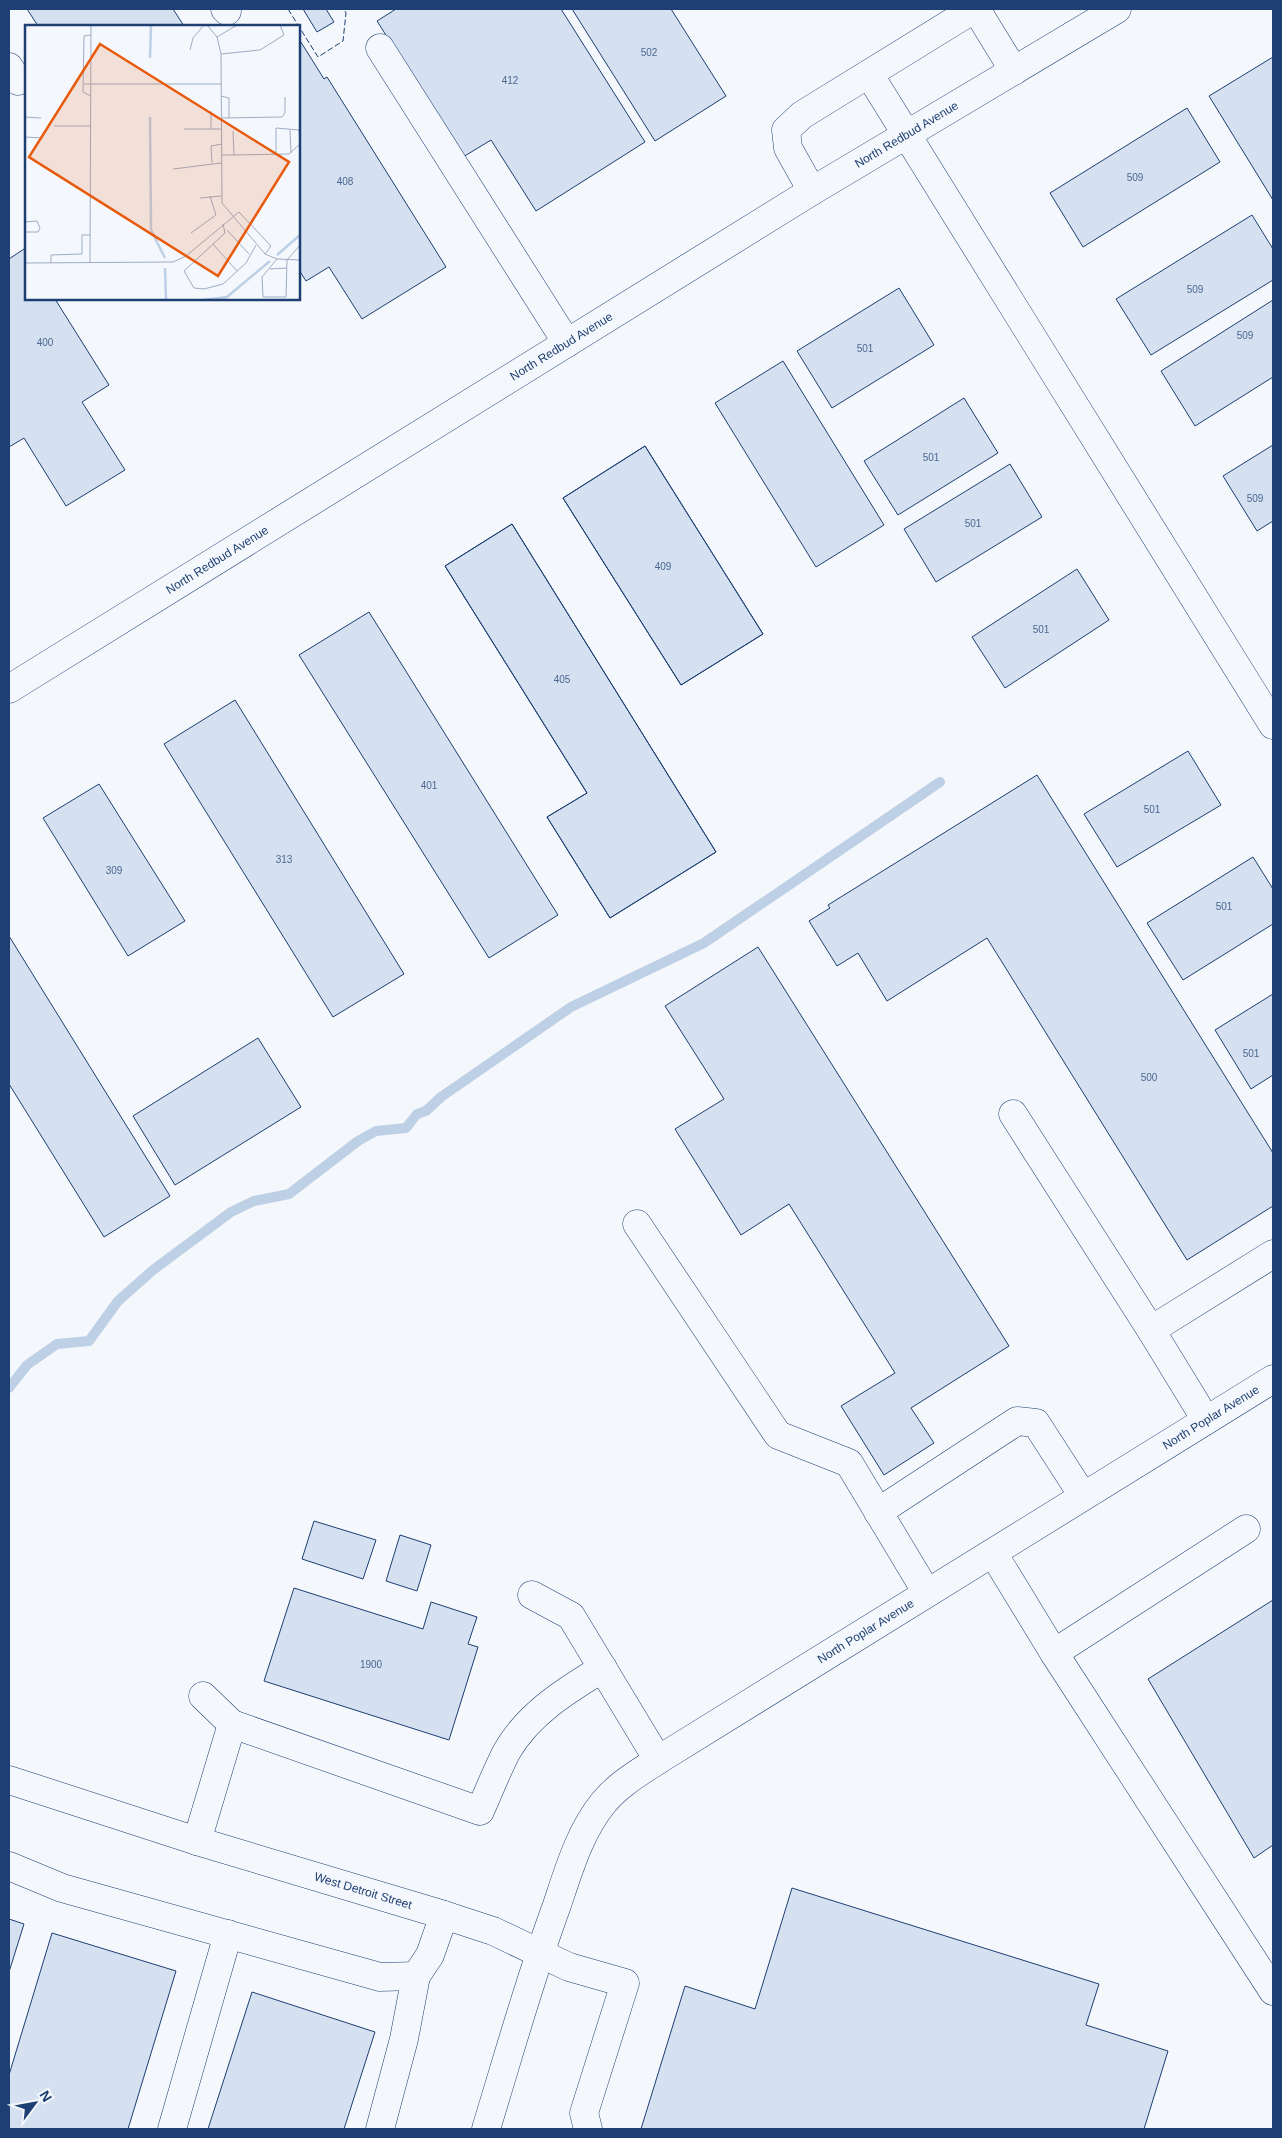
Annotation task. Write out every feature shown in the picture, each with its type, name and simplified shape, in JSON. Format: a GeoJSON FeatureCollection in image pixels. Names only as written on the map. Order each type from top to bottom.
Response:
{"type":"FeatureCollection","features":[{"type":"Feature","properties":{"kind":"street"},"geometry":{"type":"LineString","coordinates":[[812,191],[788,148],[786,130],[802,115],[975,9],[1014,71]]}},
{"type":"Feature","properties":{"kind":"street","name":"North Redbud Avenue"},"geometry":{"type":"LineString","coordinates":[[9,689],[812,191],[1116,9]]}},
{"type":"Feature","properties":{"kind":"street"},"geometry":{"type":"LineString","coordinates":[[380,48],[566,343]]}},
{"type":"Feature","properties":{"kind":"street"},"geometry":{"type":"LineString","coordinates":[[869,74],[905,135],[1273,725]]}},
{"type":"Feature","properties":{"kind":"street"},"geometry":{"type":"LineString","coordinates":[[1013,1114],[1206,1420]]}},
{"type":"Feature","properties":{"kind":"street"},"geometry":{"type":"LineString","coordinates":[[637,1224],[778,1435],[849,1463],[927,1593]]}},
{"type":"Feature","properties":{"kind":"street"},"geometry":{"type":"LineString","coordinates":[[1151,1330],[1273,1254]]}},
{"type":"Feature","properties":{"kind":"street","name":"North Poplar Avenue"},"geometry":{"type":"LineString","coordinates":[[539,1953],[586,1829],[605,1801],[630,1779],[1273,1379]]}},
{"type":"Feature","properties":{"kind":"street"},"geometry":{"type":"LineString","coordinates":[[878,1512],[1017,1421],[1036,1423],[1083,1496]]}},
{"type":"Feature","properties":{"kind":"street"},"geometry":{"type":"LineString","coordinates":[[1054,1653],[1246,1529]]}},
{"type":"Feature","properties":{"kind":"street"},"geometry":{"type":"LineString","coordinates":[[993,1553],[1054,1653],[1273,1991]]}},
{"type":"Feature","properties":{"kind":"street"},"geometry":{"type":"LineString","coordinates":[[532,1595],[571,1616],[658,1760]]}},
{"type":"Feature","properties":{"kind":"street"},"geometry":{"type":"LineString","coordinates":[[203,1696],[232,1724],[480,1811],[508,1750],[536,1714],[571,1687],[603,1668]]}},
{"type":"Feature","properties":{"kind":"street"},"geometry":{"type":"LineString","coordinates":[[197,1841],[232,1724]]}},
{"type":"Feature","properties":{"kind":"street","name":"West Detroit Street"},"geometry":{"type":"LineString","coordinates":[[9,1780],[197,1841],[493,1931],[569,1967],[625,1983],[584,2112],[588,2129]]}},
{"type":"Feature","properties":{"kind":"street"},"geometry":{"type":"LineString","coordinates":[[9,1866],[62,1888],[380,1977],[416,1976]]}},
{"type":"Feature","properties":{"kind":"street"},"geometry":{"type":"LineString","coordinates":[[380,2129],[404,2039],[416,1976],[430,1955],[444,1915]]}},
{"type":"Feature","properties":{"kind":"street"},"geometry":{"type":"LineString","coordinates":[[172,2129],[228,1934]]}},
{"type":"Feature","properties":{"kind":"street"},"geometry":{"type":"LineString","coordinates":[[486,2129],[539,1953]]}},
{"type":"Feature","properties":{"kind":"building"},"geometry":{"type":"Polygon","coordinates":[[[27,9],[173,9],[183,25],[37,25],[27,9]]]}},
{"type":"Feature","properties":{"kind":"building"},"geometry":{"type":"Polygon","coordinates":[[[303,9],[326,9],[334,22],[317,32],[303,9]]]}},
{"type":"Feature","properties":{"kind":"building"},"geometry":{"type":"Polygon","coordinates":[[[396,9],[561,9],[645,142],[536,211],[491,140],[463,157],[377,21],[396,9]]]}},
{"type":"Feature","properties":{"kind":"building"},"geometry":{"type":"Polygon","coordinates":[[[572,9],[671,9],[726,96],[655,141],[572,9]]]}},
{"type":"Feature","properties":{"kind":"building"},"geometry":{"type":"Polygon","coordinates":[[[300,41],[324,79],[327,77],[446,267],[362,319],[329,267],[306,281],[300,272],[300,41]]]}},
{"type":"Feature","properties":{"kind":"building"},"geometry":{"type":"Polygon","coordinates":[[[1273,57],[1273,200],[1209,96],[1273,57]]]}},
{"type":"Feature","properties":{"kind":"building"},"geometry":{"type":"Polygon","coordinates":[[[1187,108],[1220,162],[1083,247],[1050,193],[1187,108]]]}},
{"type":"Feature","properties":{"kind":"building"},"geometry":{"type":"Polygon","coordinates":[[[1252,215],[1273,249],[1273,280],[1151,355],[1116,299],[1252,215]]]}},
{"type":"Feature","properties":{"kind":"building"},"geometry":{"type":"Polygon","coordinates":[[[24,249],[25,300],[56,300],[109,385],[82,402],[125,470],[66,506],[24,438],[9,447],[9,259],[24,249]]]}},
{"type":"Feature","properties":{"kind":"building"},"geometry":{"type":"Polygon","coordinates":[[[899,288],[934,345],[832,408],[797,351],[899,288]]]}},
{"type":"Feature","properties":{"kind":"building"},"geometry":{"type":"Polygon","coordinates":[[[1273,300],[1273,377],[1195,426],[1161,371],[1273,300]]]}},
{"type":"Feature","properties":{"kind":"building"},"geometry":{"type":"Polygon","coordinates":[[[783,361],[884,525],[816,567],[715,403],[783,361]]]}},
{"type":"Feature","properties":{"kind":"building"},"geometry":{"type":"Polygon","coordinates":[[[964,398],[998,453],[898,515],[864,461],[964,398]]]}},
{"type":"Feature","properties":{"kind":"building"},"geometry":{"type":"Polygon","coordinates":[[[1273,445],[1273,521],[1257,531],[1223,476],[1273,445]]]}},
{"type":"Feature","properties":{"kind":"building"},"geometry":{"type":"Polygon","coordinates":[[[645,446],[763,634],[681,685],[563,498],[645,446]]]}},
{"type":"Feature","properties":{"kind":"building"},"geometry":{"type":"Polygon","coordinates":[[[645,446],[763,634],[681,685],[563,498],[645,446]]]}},
{"type":"Feature","properties":{"kind":"building"},"geometry":{"type":"Polygon","coordinates":[[[1010,464],[1042,517],[936,582],[904,529],[1010,464]]]}},
{"type":"Feature","properties":{"kind":"building"},"geometry":{"type":"Polygon","coordinates":[[[512,524],[716,852],[610,918],[547,817],[587,793],[445,566],[512,524]]]}},
{"type":"Feature","properties":{"kind":"building"},"geometry":{"type":"Polygon","coordinates":[[[512,524],[716,852],[610,918],[547,817],[587,793],[445,566],[512,524]]]}},
{"type":"Feature","properties":{"kind":"building"},"geometry":{"type":"Polygon","coordinates":[[[1077,569],[1109,620],[1005,688],[972,637],[1077,569]]]}},
{"type":"Feature","properties":{"kind":"building"},"geometry":{"type":"Polygon","coordinates":[[[369,612],[558,915],[489,958],[299,655],[369,612]]]}},
{"type":"Feature","properties":{"kind":"building"},"geometry":{"type":"Polygon","coordinates":[[[235,700],[404,974],[333,1017],[164,744],[235,700]]]}},
{"type":"Feature","properties":{"kind":"building"},"geometry":{"type":"Polygon","coordinates":[[[1188,751],[1221,805],[1117,867],[1084,814],[1188,751]]]}},
{"type":"Feature","properties":{"kind":"building"},"geometry":{"type":"Polygon","coordinates":[[[1037,775],[1273,1153],[1273,1206],[1187,1260],[987,938],[887,1001],[858,953],[837,966],[809,921],[830,908],[828,905],[1037,775]]]}},
{"type":"Feature","properties":{"kind":"building"},"geometry":{"type":"Polygon","coordinates":[[[99,784],[185,921],[128,956],[43,818],[99,784]]]}},
{"type":"Feature","properties":{"kind":"building"},"geometry":{"type":"Polygon","coordinates":[[[1253,857],[1273,889],[1273,924],[1183,980],[1147,923],[1253,857]]]}},
{"type":"Feature","properties":{"kind":"building"},"geometry":{"type":"Polygon","coordinates":[[[9,936],[170,1196],[104,1237],[9,1084],[9,936]]]}},
{"type":"Feature","properties":{"kind":"building"},"geometry":{"type":"Polygon","coordinates":[[[758,947],[1009,1346],[911,1408],[934,1443],[884,1475],[841,1406],[895,1373],[789,1204],[741,1235],[675,1129],[724,1099],[665,1006],[758,947]]]}},
{"type":"Feature","properties":{"kind":"building"},"geometry":{"type":"Polygon","coordinates":[[[1273,994],[1273,1075],[1251,1089],[1215,1030],[1273,994]]]}},
{"type":"Feature","properties":{"kind":"building"},"geometry":{"type":"Polygon","coordinates":[[[258,1038],[301,1107],[175,1185],[133,1116],[258,1038]]]}},
{"type":"Feature","properties":{"kind":"building"},"geometry":{"type":"Polygon","coordinates":[[[314,1521],[376,1540],[363,1579],[302,1559],[314,1521]]]}},
{"type":"Feature","properties":{"kind":"building"},"geometry":{"type":"Polygon","coordinates":[[[400,1535],[431,1545],[417,1591],[386,1581],[400,1535]]]}},
{"type":"Feature","properties":{"kind":"building"},"geometry":{"type":"Polygon","coordinates":[[[294,1588],[423,1629],[431,1602],[477,1617],[468,1644],[478,1647],[449,1740],[264,1681],[294,1588]]]}},
{"type":"Feature","properties":{"kind":"building"},"geometry":{"type":"Polygon","coordinates":[[[1273,1600],[1273,1845],[1254,1858],[1148,1679],[1273,1600]]]}},
{"type":"Feature","properties":{"kind":"building"},"geometry":{"type":"Polygon","coordinates":[[[792,1888],[1099,1984],[1086,2025],[1168,2051],[1144,2129],[641,2129],[685,1986],[755,2009],[792,1888]]]}},
{"type":"Feature","properties":{"kind":"building"},"geometry":{"type":"Polygon","coordinates":[[[9,1919],[24,1924],[9,1972],[9,1919]]]}},
{"type":"Feature","properties":{"kind":"building"},"geometry":{"type":"Polygon","coordinates":[[[52,1933],[176,1971],[128,2129],[9,2129],[9,2075],[52,1933]]]}},
{"type":"Feature","properties":{"kind":"building"},"geometry":{"type":"Polygon","coordinates":[[[252,1992],[375,2032],[344,2129],[208,2129],[252,1992]]]}},
{"type":"Feature","properties":{"kind":"waterway"},"geometry":{"type":"LineString","coordinates":[[9,1388],[27,1365],[57,1344],[89,1341],[118,1301],[153,1270],[231,1212],[254,1201],[289,1194],[358,1141],[376,1131],[406,1128],[417,1114],[426,1111],[441,1097],[571,1007],[704,943],[940,782]]}},
{"type":"Feature","properties":{"kind":"fence"},"geometry":{"type":"LineString","coordinates":[[288,9],[298,25]]}},
{"type":"Feature","properties":{"kind":"fence"},"geometry":{"type":"LineString","coordinates":[[300,28],[318,57],[343,41],[346,13],[344,9]]}}]}
